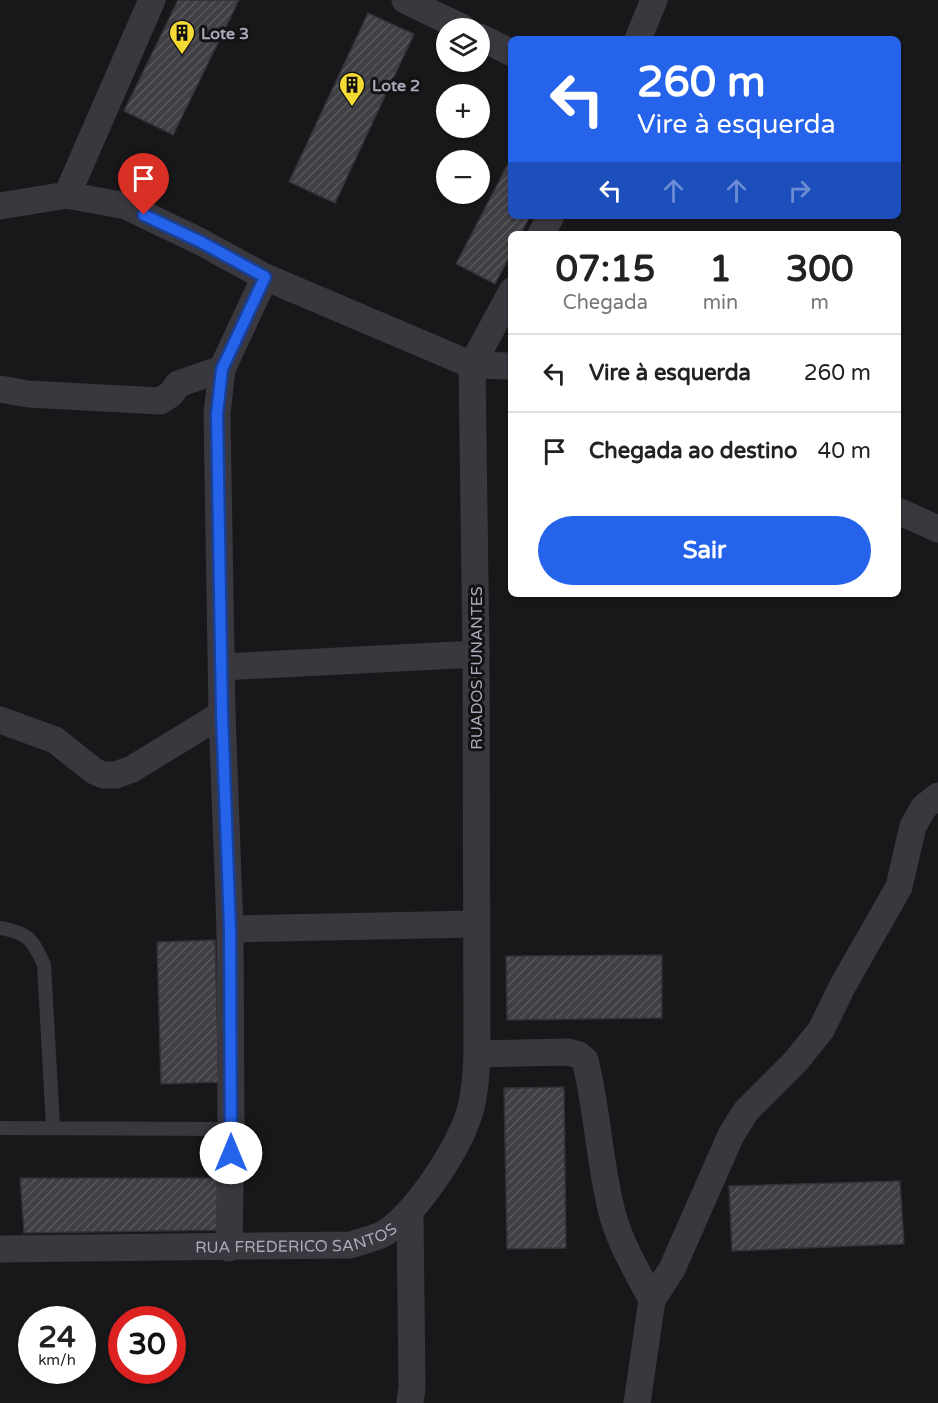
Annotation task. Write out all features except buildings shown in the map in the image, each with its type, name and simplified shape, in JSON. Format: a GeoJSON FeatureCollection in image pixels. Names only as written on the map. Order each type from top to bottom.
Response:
{"type":"FeatureCollection","features":[{"type":"Feature","properties":{"kind":"street"},"geometry":{"type":"LineString","coordinates":[[67,195],[152,0]]}},
{"type":"Feature","properties":{"kind":"street"},"geometry":{"type":"LineString","coordinates":[[405,0],[442,18]]}},
{"type":"Feature","properties":{"kind":"street"},"geometry":{"type":"LineString","coordinates":[[639,36],[654,0]]}},
{"type":"Feature","properties":{"kind":"street"},"geometry":{"type":"LineString","coordinates":[[490,42],[508,51]]}},
{"type":"Feature","properties":{"kind":"street"},"geometry":{"type":"LineString","coordinates":[[0,206],[67,195],[126,206],[201,242],[265,277],[472,365],[508,366]]}},
{"type":"Feature","properties":{"kind":"street"},"geometry":{"type":"LineString","coordinates":[[229,1248],[230,929],[222,714],[217,414],[222,369],[265,277]]}},
{"type":"Feature","properties":{"kind":"street","name":"RUADOS FUNANTES"},"geometry":{"type":"LineString","coordinates":[[477,1054],[476,654],[472,365],[508,298]]}},
{"type":"Feature","properties":{"kind":"street"},"geometry":{"type":"LineString","coordinates":[[0,389],[28,394],[160,401],[171,394],[178,384],[222,369]]}},
{"type":"Feature","properties":{"kind":"street"},"geometry":{"type":"LineString","coordinates":[[901,511],[938,529]]}},
{"type":"Feature","properties":{"kind":"street"},"geometry":{"type":"LineString","coordinates":[[222,667],[476,654]]}},
{"type":"Feature","properties":{"kind":"street"},"geometry":{"type":"LineString","coordinates":[[0,720],[56,740],[94,771],[103,775],[116,775],[132,769],[222,714]]}},
{"type":"Feature","properties":{"kind":"street"},"geometry":{"type":"LineString","coordinates":[[637,1403],[652,1300],[672,1269],[731,1135],[746,1111],[789,1068],[821,1030],[843,985],[899,887],[913,826],[924,807],[938,796]]}},
{"type":"Feature","properties":{"kind":"street"},"geometry":{"type":"LineString","coordinates":[[230,929],[476,924]]}},
{"type":"Feature","properties":{"kind":"street"},"geometry":{"type":"LineString","coordinates":[[477,1054],[568,1052],[579,1055],[585,1060],[598,1143],[613,1216],[629,1256],[652,1300]]}},
{"type":"Feature","properties":{"kind":"street","name":"RUA FREDERICO SANTOS"},"geometry":{"type":"LineString","coordinates":[[0,1249],[351,1245],[382,1234],[410,1212],[445,1162],[469,1114],[477,1054]]}},
{"type":"Feature","properties":{"kind":"street"},"geometry":{"type":"LineString","coordinates":[[410,1212],[412,1387],[410,1403]]}},
{"type":"Feature","properties":{"kind":"lane"},"geometry":{"type":"LineString","coordinates":[[0,928],[28,936],[38,949],[44,965],[52,1127]]}},
{"type":"Feature","properties":{"kind":"lane"},"geometry":{"type":"LineString","coordinates":[[0,1128],[231,1129]]}},
{"type":"Feature","properties":{"kind":"place","name":"Lote 3"},"geometry":{"type":"Point","coordinates":[182,56]}},
{"type":"Feature","properties":{"kind":"place","name":"Lote 2"},"geometry":{"type":"Point","coordinates":[352,108]}},
{"type":"Feature","properties":{"kind":"route"},"geometry":{"type":"LineString","coordinates":[[144,215],[201,242],[265,277],[222,369],[217,414],[222,714],[230,929],[231,1153]]}}]}
